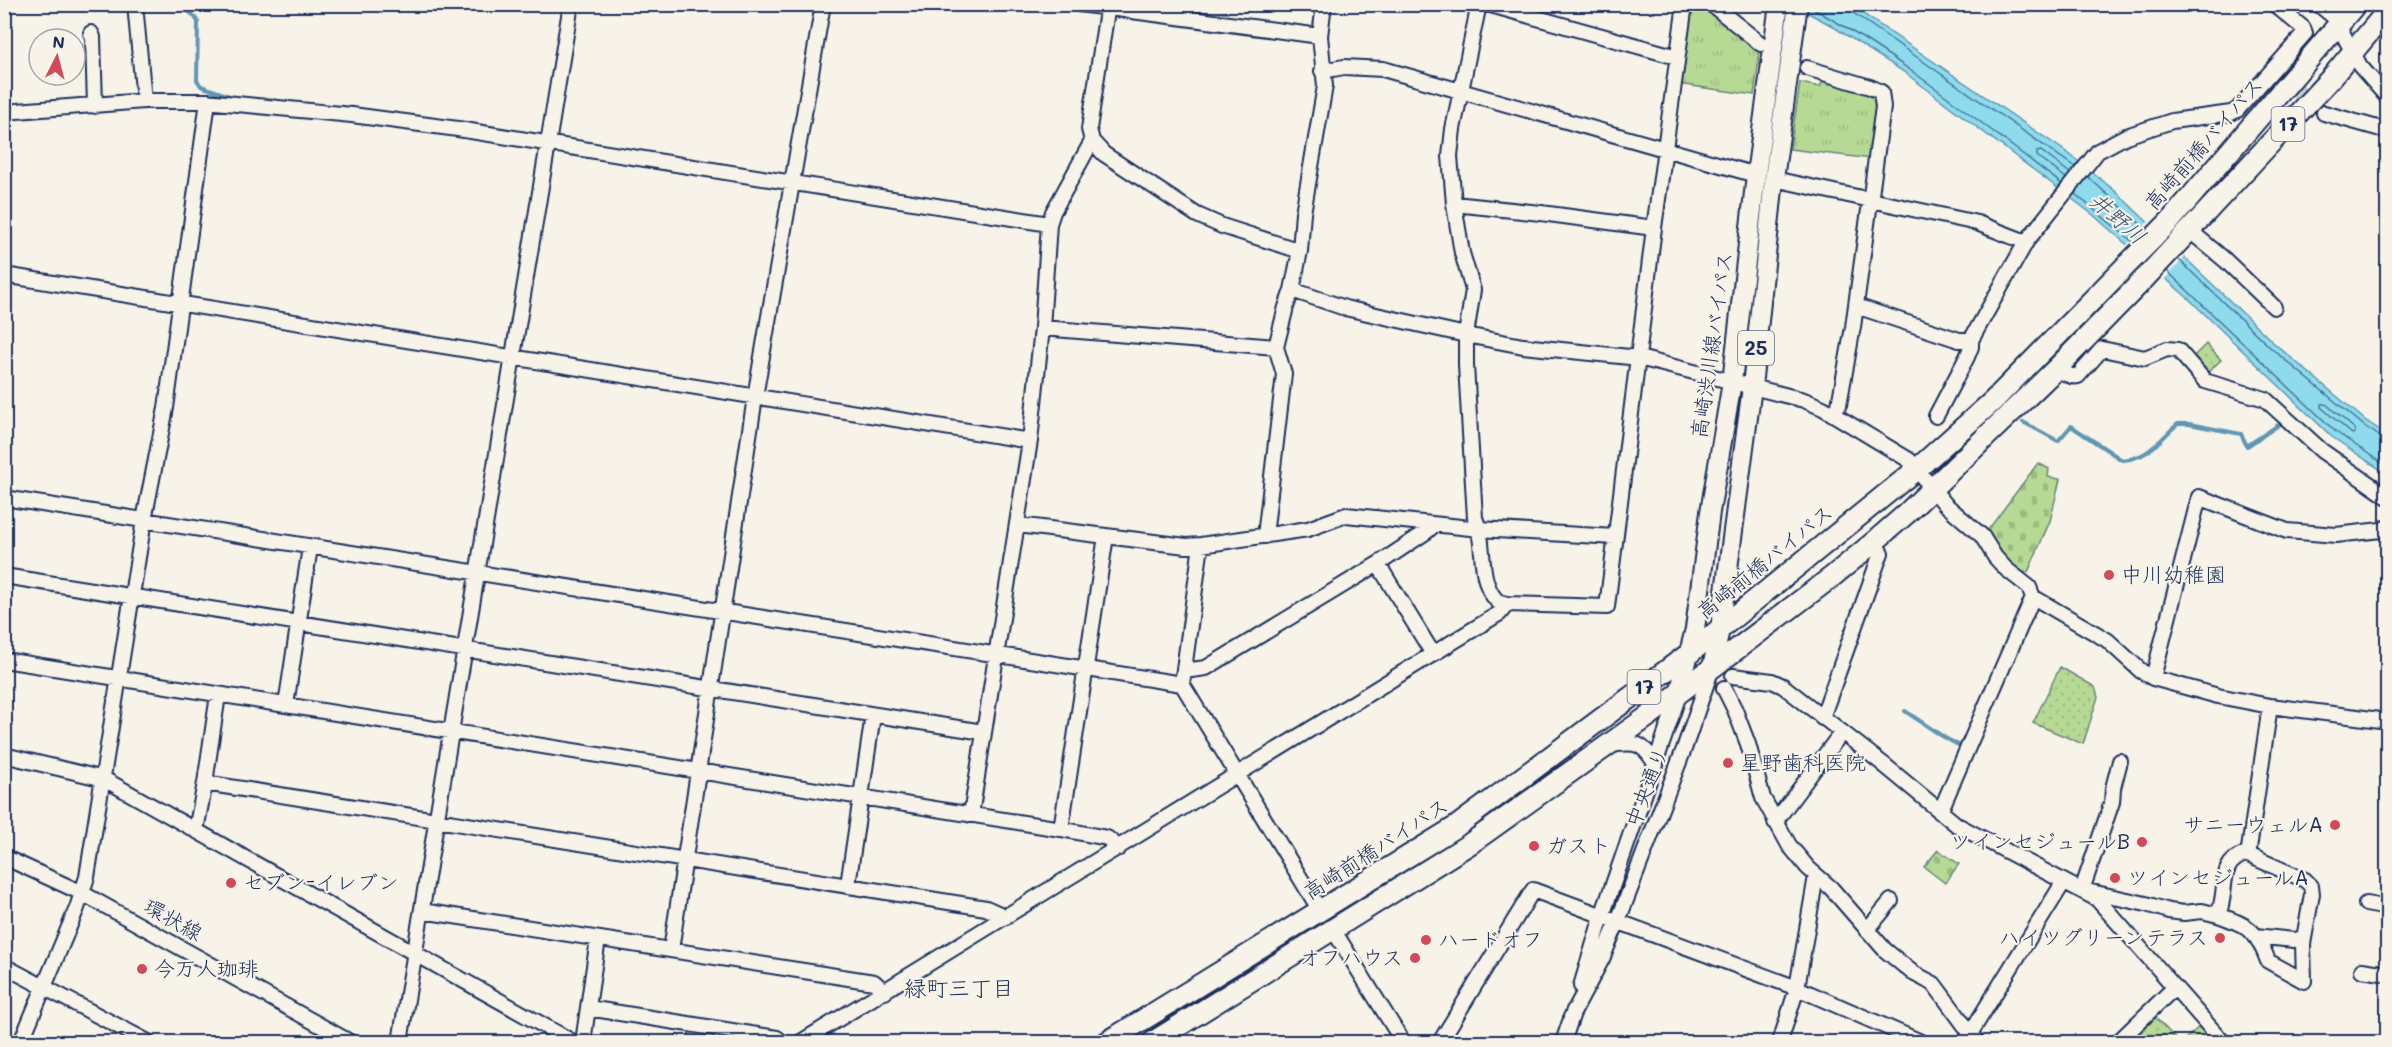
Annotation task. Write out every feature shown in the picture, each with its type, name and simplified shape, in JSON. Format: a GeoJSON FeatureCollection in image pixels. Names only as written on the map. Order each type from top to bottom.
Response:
{"type":"FeatureCollection","features":[{"type":"Feature","properties":{"kind":"highway","name":"高崎前橋バイパス"},"geometry":{"type":"LineString","coordinates":[[1107,1042],[1458,826],[1720,630],[1917,469],[1993,401],[2170,221],[2356,4]]}},
{"type":"Feature","properties":{"kind":"highway","name":"17"},"geometry":{"type":"LineString","coordinates":[[1153,1042],[1334,931],[1471,843],[1712,668],[1874,542],[2057,368],[2145,278],[2353,52],[2388,10]]}},
{"type":"Feature","properties":{"kind":"main road","name":"高崎渋川線バイパス"},"geometry":{"type":"LineString","coordinates":[[1712,668],[1720,630],[1752,387],[1774,179],[1798,4]]}},
{"type":"Feature","properties":{"kind":"main road","name":"高崎渋川線バイパス"},"geometry":{"type":"LineString","coordinates":[[1680,690],[1690,653],[1710,512],[1732,382],[1778,11]]}},
{"type":"Feature","properties":{"kind":"main road"},"geometry":{"type":"LineString","coordinates":[[1725,587],[1733,597],[1755,601]]}},
{"type":"Feature","properties":{"kind":"street"},"geometry":{"type":"LineString","coordinates":[[135,4],[144,101]]}},
{"type":"Feature","properties":{"kind":"street"},"geometry":{"type":"LineString","coordinates":[[400,1042],[571,4]]}},
{"type":"Feature","properties":{"kind":"street"},"geometry":{"type":"LineString","coordinates":[[671,950],[724,613],[755,396],[822,4]]}},
{"type":"Feature","properties":{"kind":"street"},"geometry":{"type":"LineString","coordinates":[[1078,4],[1320,36]]}},
{"type":"Feature","properties":{"kind":"street"},"geometry":{"type":"LineString","coordinates":[[1265,536],[1284,374],[1276,347],[1300,251],[1325,86],[1320,36],[1324,4]]}},
{"type":"Feature","properties":{"kind":"street"},"geometry":{"type":"LineString","coordinates":[[1479,4],[1453,129],[1450,156],[1454,204],[1462,254],[1473,290],[1466,335],[1466,365],[1475,518],[1480,529],[1482,565],[1488,592],[1497,601],[1507,604],[1607,607],[1654,228],[1685,4]]}},
{"type":"Feature","properties":{"kind":"street"},"geometry":{"type":"LineString","coordinates":[[1487,4],[1677,57]]}},
{"type":"Feature","properties":{"kind":"street"},"geometry":{"type":"LineString","coordinates":[[1711,4],[1761,44]]}},
{"type":"Feature","properties":{"kind":"street"},"geometry":{"type":"LineString","coordinates":[[1936,416],[1967,357],[1971,340],[2026,242],[2094,154],[2126,136],[2163,124],[2237,110],[2277,68],[2305,33],[2303,28],[2274,4]]}},
{"type":"Feature","properties":{"kind":"street"},"geometry":{"type":"LineString","coordinates":[[2318,4],[2340,25],[2360,66],[2388,98]]}},
{"type":"Feature","properties":{"kind":"street"},"geometry":{"type":"LineString","coordinates":[[1108,7],[1089,129],[1092,141],[1104,154],[1197,215],[1222,226],[1300,251]]}},
{"type":"Feature","properties":{"kind":"street"},"geometry":{"type":"LineString","coordinates":[[91,33],[95,106]]}},
{"type":"Feature","properties":{"kind":"street"},"geometry":{"type":"LineString","coordinates":[[1322,71],[1344,67],[1383,69],[1756,176]]}},
{"type":"Feature","properties":{"kind":"street"},"geometry":{"type":"LineString","coordinates":[[1807,68],[1881,92],[1882,107],[1856,306],[1839,405],[1833,414]]}},
{"type":"Feature","properties":{"kind":"street"},"geometry":{"type":"LineString","coordinates":[[4,112],[144,101],[208,101],[364,117],[548,143],[1049,224]]}},
{"type":"Feature","properties":{"kind":"street"},"geometry":{"type":"LineString","coordinates":[[21,1042],[46,987],[87,877],[144,520],[166,408],[208,101]]}},
{"type":"Feature","properties":{"kind":"street"},"geometry":{"type":"LineString","coordinates":[[2324,113],[2388,131]]}},
{"type":"Feature","properties":{"kind":"street"},"geometry":{"type":"LineString","coordinates":[[970,815],[1030,441],[1042,328],[1049,224],[1053,212],[1092,141]]}},
{"type":"Feature","properties":{"kind":"street"},"geometry":{"type":"LineString","coordinates":[[1774,179],[1977,223],[2026,242]]}},
{"type":"Feature","properties":{"kind":"street"},"geometry":{"type":"LineString","coordinates":[[1454,204],[1654,228]]}},
{"type":"Feature","properties":{"kind":"street"},"geometry":{"type":"LineString","coordinates":[[2187,233],[2225,260],[2274,307]]}},
{"type":"Feature","properties":{"kind":"street"},"geometry":{"type":"LineString","coordinates":[[4,276],[1030,441]]}},
{"type":"Feature","properties":{"kind":"street"},"geometry":{"type":"LineString","coordinates":[[1292,290],[1345,308],[1466,335],[1523,346],[1638,358],[1804,400],[1833,414],[1905,457],[1945,504],[1975,528],[2001,563],[2030,587],[2033,597],[1940,812]]}},
{"type":"Feature","properties":{"kind":"street"},"geometry":{"type":"LineString","coordinates":[[1856,306],[1959,340],[1971,340]]}},
{"type":"Feature","properties":{"kind":"street"},"geometry":{"type":"LineString","coordinates":[[1042,328],[1276,347]]}},
{"type":"Feature","properties":{"kind":"street"},"geometry":{"type":"LineString","coordinates":[[2057,368],[2067,375],[2078,376],[2102,349],[2145,358],[2167,349],[2178,350],[2205,381],[2265,399],[2322,451],[2388,497]]}},
{"type":"Feature","properties":{"kind":"street"},"geometry":{"type":"LineString","coordinates":[[4,498],[996,656],[1086,669],[1183,677],[1206,668],[1378,564],[1434,525]]}},
{"type":"Feature","properties":{"kind":"street"},"geometry":{"type":"LineString","coordinates":[[2153,678],[2199,498],[2294,532],[2336,535],[2388,527]]}},
{"type":"Feature","properties":{"kind":"street"},"geometry":{"type":"LineString","coordinates":[[1018,525],[1201,545],[1308,529],[1346,515],[1480,529],[1615,537]]}},
{"type":"Feature","properties":{"kind":"street"},"geometry":{"type":"LineString","coordinates":[[1061,829],[1106,536]]}},
{"type":"Feature","properties":{"kind":"street"},"geometry":{"type":"LineString","coordinates":[[1822,718],[1881,553],[1874,542]]}},
{"type":"Feature","properties":{"kind":"street"},"geometry":{"type":"LineString","coordinates":[[1201,545],[1183,677],[1321,912]]}},
{"type":"Feature","properties":{"kind":"street"},"geometry":{"type":"LineString","coordinates":[[286,705],[310,547]]}},
{"type":"Feature","properties":{"kind":"street"},"geometry":{"type":"LineString","coordinates":[[1378,564],[1433,654]]}},
{"type":"Feature","properties":{"kind":"street"},"geometry":{"type":"LineString","coordinates":[[4,576],[983,732]]}},
{"type":"Feature","properties":{"kind":"street"},"geometry":{"type":"LineString","coordinates":[[2033,597],[2107,640],[2141,671],[2153,678],[2218,696],[2270,706],[2388,721]]}},
{"type":"Feature","properties":{"kind":"street"},"geometry":{"type":"LineString","coordinates":[[801,1042],[1500,613],[1507,604]]}},
{"type":"Feature","properties":{"kind":"street"},"geometry":{"type":"LineString","coordinates":[[4,660],[698,773],[1061,829],[1107,838],[1119,848]]}},
{"type":"Feature","properties":{"kind":"street","name":"中央通り"},"geometry":{"type":"LineString","coordinates":[[1571,1017],[1602,959],[1618,921],[1684,749],[1712,668]]}},
{"type":"Feature","properties":{"kind":"street"},"geometry":{"type":"LineString","coordinates":[[1733,676],[1772,681],[1783,686],[1940,812],[1979,838],[2063,883],[2082,890],[2169,911],[2184,913],[2202,911],[2247,926],[2262,946],[2268,961],[2304,981],[2304,938],[2312,894],[2311,886],[2305,880],[2246,854],[2237,856],[2226,869],[2225,896],[2218,915]]}},
{"type":"Feature","properties":{"kind":"street"},"geometry":{"type":"LineString","coordinates":[[1724,688],[1748,744],[1763,798],[1789,845],[1816,876],[1831,888],[1885,950],[1913,973],[1934,984],[1971,1040],[2063,883]]}},
{"type":"Feature","properties":{"kind":"street","name":"中央通り"},"geometry":{"type":"LineString","coordinates":[[1563,1042],[1602,916],[1680,690]]}},
{"type":"Feature","properties":{"kind":"street"},"geometry":{"type":"LineString","coordinates":[[196,830],[206,783],[218,695]]}},
{"type":"Feature","properties":{"kind":"street"},"geometry":{"type":"LineString","coordinates":[[2246,854],[2249,849],[2270,706]]}},
{"type":"Feature","properties":{"kind":"street"},"geometry":{"type":"LineString","coordinates":[[848,885],[864,791],[873,715]]}},
{"type":"Feature","properties":{"kind":"street"},"geometry":{"type":"LineString","coordinates":[[1775,822],[1842,732]]}},
{"type":"Feature","properties":{"kind":"street"},"geometry":{"type":"LineString","coordinates":[[1607,746],[1632,742],[1638,744],[1647,750],[1656,765]]}},
{"type":"Feature","properties":{"kind":"street"},"geometry":{"type":"LineString","coordinates":[[4,755],[104,779],[573,1042]]}},
{"type":"Feature","properties":{"kind":"street"},"geometry":{"type":"LineString","coordinates":[[2082,890],[2112,802],[2120,761]]}},
{"type":"Feature","properties":{"kind":"street"},"geometry":{"type":"LineString","coordinates":[[206,783],[986,908],[1006,917]]}},
{"type":"Feature","properties":{"kind":"street","name":"環状線"},"geometry":{"type":"LineString","coordinates":[[4,856],[82,893],[350,1042]]}},
{"type":"Feature","properties":{"kind":"street"},"geometry":{"type":"LineString","coordinates":[[1780,1042],[1797,988],[1816,876]]}},
{"type":"Feature","properties":{"kind":"street"},"geometry":{"type":"LineString","coordinates":[[1440,1042],[1533,890],[1797,988],[1921,1042]]}},
{"type":"Feature","properties":{"kind":"street"},"geometry":{"type":"LineString","coordinates":[[2082,890],[2097,899],[2223,1042]]}},
{"type":"Feature","properties":{"kind":"street"},"geometry":{"type":"LineString","coordinates":[[1867,930],[1891,901]]}},
{"type":"Feature","properties":{"kind":"street"},"geometry":{"type":"LineString","coordinates":[[2366,904],[2388,908]]}},
{"type":"Feature","properties":{"kind":"street"},"geometry":{"type":"LineString","coordinates":[[422,911],[874,982],[885,992]]}},
{"type":"Feature","properties":{"kind":"street"},"geometry":{"type":"LineString","coordinates":[[1334,931],[1402,1042]]}},
{"type":"Feature","properties":{"kind":"street"},"geometry":{"type":"LineString","coordinates":[[2255,936],[2294,940],[2304,938]]}},
{"type":"Feature","properties":{"kind":"street"},"geometry":{"type":"LineString","coordinates":[[583,1042],[598,939]]}},
{"type":"Feature","properties":{"kind":"street"},"geometry":{"type":"LineString","coordinates":[[4,966],[143,1041]]}},
{"type":"Feature","properties":{"kind":"street"},"geometry":{"type":"LineString","coordinates":[[2362,970],[2388,974]]}},
{"type":"Feature","properties":{"kind":"street"},"geometry":{"type":"LineString","coordinates":[[2118,1042],[2175,988]]}},
{"type":"Feature","properties":{"kind":"street"},"geometry":{"type":"LineString","coordinates":[[588,1008],[777,1038],[782,1042]]}},
{"type":"Feature","properties":{"kind":"green space"},"geometry":{"type":"Polygon","coordinates":[[[1691,5],[1700,5],[1760,51],[1754,95],[1678,84],[1691,5]]]}},
{"type":"Feature","properties":{"kind":"green space"},"geometry":{"type":"Polygon","coordinates":[[[1823,79],[1876,96],[1878,107],[1872,159],[1790,149],[1800,83],[1820,87],[1823,79]]]}},
{"type":"Feature","properties":{"kind":"green space"},"geometry":{"type":"Polygon","coordinates":[[[2206,344],[2221,360],[2204,376],[2191,359],[2206,344]]]}},
{"type":"Feature","properties":{"kind":"green space"},"geometry":{"type":"Polygon","coordinates":[[[2038,463],[2049,469],[2048,477],[2060,479],[2050,521],[2028,572],[2016,573],[1985,534],[2038,463]]]}},
{"type":"Feature","properties":{"kind":"green space"},"geometry":{"type":"Polygon","coordinates":[[[2060,667],[2095,687],[2098,697],[2083,744],[2033,723],[2060,667]]]}},
{"type":"Feature","properties":{"kind":"green space"},"geometry":{"type":"Polygon","coordinates":[[[1938,850],[1959,864],[1945,883],[1924,867],[1938,850]]]}},
{"type":"Feature","properties":{"kind":"green space"},"geometry":{"type":"Polygon","coordinates":[[[2151,1013],[2179,1042],[2122,1042],[2151,1013]]]}},
{"type":"Feature","properties":{"kind":"green space"},"geometry":{"type":"Polygon","coordinates":[[[2200,1026],[2215,1042],[2182,1042],[2200,1026]]]}},
{"type":"Feature","properties":{"kind":"water","name":"井野川"},"geometry":{"type":"Polygon","coordinates":[[[1793,5],[1850,5],[2068,153],[2114,190],[2276,345],[2365,420],[2387,435],[2387,474],[2332,437],[2189,299],[2092,214],[1904,72],[1829,24],[1793,5]]]}},
{"type":"Feature","properties":{"kind":"pier"},"geometry":{"type":"Polygon","coordinates":[[[2150,220],[2187,255],[2164,280],[2125,247],[2150,220]]]}},
{"type":"Feature","properties":{"kind":"waterway"},"geometry":{"type":"LineString","coordinates":[[142,4],[180,8],[193,15],[198,22],[197,80],[201,86],[235,98]]}},
{"type":"Feature","properties":{"kind":"waterway"},"geometry":{"type":"LineString","coordinates":[[2023,422],[2058,441],[2071,426],[2122,460],[2132,459],[2147,452],[2178,424],[2241,434],[2247,446],[2283,422]]}},
{"type":"Feature","properties":{"kind":"waterway"},"geometry":{"type":"LineString","coordinates":[[1905,711],[1964,748]]}},
{"type":"Feature","properties":{"kind":"tunnel"},"geometry":{"type":"LineString","coordinates":[[2279,71],[2315,106]]}},
{"type":"Feature","properties":{"kind":"place","name":"中川幼稚園"},"geometry":{"type":"Point","coordinates":[2109,575]}},
{"type":"Feature","properties":{"kind":"place","name":"星野歯科医院"},"geometry":{"type":"Point","coordinates":[1728,763]}},
{"type":"Feature","properties":{"kind":"place","name":"サニーウェルA"},"geometry":{"type":"Point","coordinates":[2335,825]}},
{"type":"Feature","properties":{"kind":"place","name":"ツインセジュールB"},"geometry":{"type":"Point","coordinates":[2142,842]}},
{"type":"Feature","properties":{"kind":"place","name":"ガスト"},"geometry":{"type":"Point","coordinates":[1534,846]}},
{"type":"Feature","properties":{"kind":"place","name":"ツインセジュールA"},"geometry":{"type":"Point","coordinates":[2115,878]}},
{"type":"Feature","properties":{"kind":"place","name":"セブン-イレブン"},"geometry":{"type":"Point","coordinates":[231,883]}},
{"type":"Feature","properties":{"kind":"place","name":"ハイツグリーンテラス"},"geometry":{"type":"Point","coordinates":[2220,938]}},
{"type":"Feature","properties":{"kind":"place","name":"ハードオフ"},"geometry":{"type":"Point","coordinates":[1426,940]}},
{"type":"Feature","properties":{"kind":"place","name":"オフハウス"},"geometry":{"type":"Point","coordinates":[1415,958]}},
{"type":"Feature","properties":{"kind":"place","name":"今万人珈琲"},"geometry":{"type":"Point","coordinates":[142,969]}},
{"type":"Feature","properties":{"kind":"district","name":"緑町三丁目"},"geometry":{"type":"Point","coordinates":[959,988]}}]}
